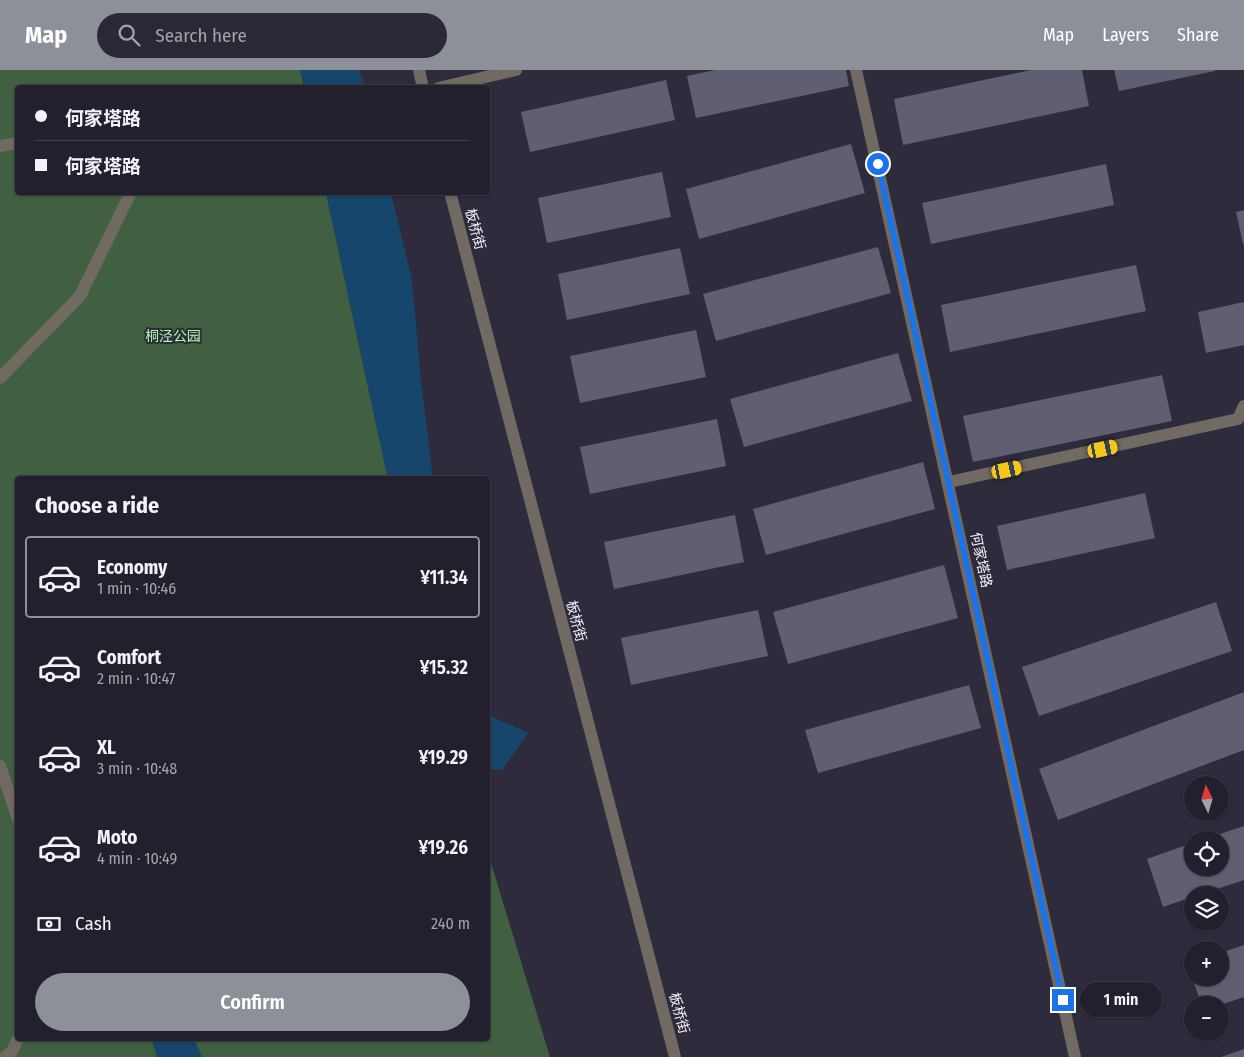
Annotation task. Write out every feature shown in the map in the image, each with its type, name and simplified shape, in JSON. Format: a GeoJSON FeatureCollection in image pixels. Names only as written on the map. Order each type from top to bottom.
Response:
{"type":"FeatureCollection","features":[{"type":"Feature","properties":{"kind":"street"},"geometry":{"type":"LineString","coordinates":[[419,70],[422,85]]}},
{"type":"Feature","properties":{"kind":"street"},"geometry":{"type":"LineString","coordinates":[[451,85],[516,70]]}},
{"type":"Feature","properties":{"kind":"street","name":"何家塔路"},"geometry":{"type":"LineString","coordinates":[[856,70],[949,482],[1075,1057]]}},
{"type":"Feature","properties":{"kind":"street"},"geometry":{"type":"LineString","coordinates":[[0,146],[15,144]]}},
{"type":"Feature","properties":{"kind":"street"},"geometry":{"type":"LineString","coordinates":[[0,378],[80,296],[130,195]]}},
{"type":"Feature","properties":{"kind":"street","name":"板桥街"},"geometry":{"type":"LineString","coordinates":[[451,195],[675,1057]]}},
{"type":"Feature","properties":{"kind":"street"},"geometry":{"type":"LineString","coordinates":[[949,482],[1238,419],[1244,406]]}},
{"type":"Feature","properties":{"kind":"street"},"geometry":{"type":"LineString","coordinates":[[0,766],[15,810]]}},
{"type":"Feature","properties":{"kind":"street"},"geometry":{"type":"LineString","coordinates":[[5,1057],[12,1051],[17,1041]]}},
{"type":"Feature","properties":{"kind":"green space","name":"桐泾公园"},"geometry":{"type":"Polygon","coordinates":[[[0,70],[300,70],[304,85],[15,85],[15,195],[326,195],[387,476],[15,476],[15,1041],[490,1041],[490,860],[550,1057],[0,1057],[0,70]]]}},
{"type":"Feature","properties":{"kind":"water"},"geometry":{"type":"Polygon","coordinates":[[[300,70],[359,70],[364,85],[304,85],[300,70]]]}},
{"type":"Feature","properties":{"kind":"water"},"geometry":{"type":"Polygon","coordinates":[[[326,195],[391,195],[412,280],[421,380],[433,476],[387,476],[326,195]]]}},
{"type":"Feature","properties":{"kind":"water"},"geometry":{"type":"Polygon","coordinates":[[[490,682],[491,716],[528,733],[502,770],[490,769],[490,682]]]}},
{"type":"Feature","properties":{"kind":"water"},"geometry":{"type":"Polygon","coordinates":[[[152,1041],[195,1041],[202,1057],[157,1057],[152,1041]]]}},
{"type":"Feature","properties":{"kind":"building"},"geometry":{"type":"Polygon","coordinates":[[[715,70],[846,70],[849,86],[696,118],[687,76],[715,70]]]}},
{"type":"Feature","properties":{"kind":"building"},"geometry":{"type":"Polygon","coordinates":[[[1031,70],[1082,70],[1089,106],[903,145],[894,99],[1031,70]]]}},
{"type":"Feature","properties":{"kind":"building"},"geometry":{"type":"Polygon","coordinates":[[[1114,70],[1215,70],[1215,71],[1119,91],[1114,70]]]}},
{"type":"Feature","properties":{"kind":"building"},"geometry":{"type":"Polygon","coordinates":[[[666,80],[675,120],[530,152],[521,112],[666,80]]]}},
{"type":"Feature","properties":{"kind":"building"},"geometry":{"type":"Polygon","coordinates":[[[851,144],[865,193],[699,239],[686,189],[851,144]]]}},
{"type":"Feature","properties":{"kind":"building"},"geometry":{"type":"Polygon","coordinates":[[[1106,164],[1114,205],[931,244],[922,203],[1106,164]]]}},
{"type":"Feature","properties":{"kind":"building"},"geometry":{"type":"Polygon","coordinates":[[[662,172],[671,217],[547,243],[538,198],[662,172]]]}},
{"type":"Feature","properties":{"kind":"building"},"geometry":{"type":"Polygon","coordinates":[[[1244,210],[1244,244],[1243,244],[1236,212],[1244,210]]]}},
{"type":"Feature","properties":{"kind":"building"},"geometry":{"type":"Polygon","coordinates":[[[878,247],[891,293],[716,341],[703,294],[878,247]]]}},
{"type":"Feature","properties":{"kind":"building"},"geometry":{"type":"Polygon","coordinates":[[[680,248],[690,294],[567,320],[558,274],[680,248]]]}},
{"type":"Feature","properties":{"kind":"building"},"geometry":{"type":"Polygon","coordinates":[[[1136,265],[1146,311],[950,352],[941,305],[1136,265]]]}},
{"type":"Feature","properties":{"kind":"building"},"geometry":{"type":"Polygon","coordinates":[[[1244,302],[1244,345],[1206,353],[1198,312],[1244,302]]]}},
{"type":"Feature","properties":{"kind":"building"},"geometry":{"type":"Polygon","coordinates":[[[696,330],[706,377],[580,403],[570,356],[696,330]]]}},
{"type":"Feature","properties":{"kind":"building"},"geometry":{"type":"Polygon","coordinates":[[[898,353],[912,401],[744,447],[730,399],[898,353]]]}},
{"type":"Feature","properties":{"kind":"building"},"geometry":{"type":"Polygon","coordinates":[[[1162,375],[1172,421],[973,462],[963,416],[1162,375]]]}},
{"type":"Feature","properties":{"kind":"building"},"geometry":{"type":"Polygon","coordinates":[[[717,419],[726,466],[590,494],[580,447],[717,419]]]}},
{"type":"Feature","properties":{"kind":"building"},"geometry":{"type":"Polygon","coordinates":[[[923,462],[935,509],[766,555],[753,509],[923,462]]]}},
{"type":"Feature","properties":{"kind":"building"},"geometry":{"type":"Polygon","coordinates":[[[1145,493],[1155,538],[1007,570],[997,526],[1145,493]]]}},
{"type":"Feature","properties":{"kind":"building"},"geometry":{"type":"Polygon","coordinates":[[[735,515],[744,562],[614,589],[604,542],[735,515]]]}},
{"type":"Feature","properties":{"kind":"building"},"geometry":{"type":"Polygon","coordinates":[[[944,565],[958,618],[788,664],[773,612],[944,565]]]}},
{"type":"Feature","properties":{"kind":"building"},"geometry":{"type":"Polygon","coordinates":[[[1216,602],[1232,651],[1039,716],[1022,667],[1216,602]]]}},
{"type":"Feature","properties":{"kind":"building"},"geometry":{"type":"Polygon","coordinates":[[[758,610],[768,656],[631,685],[621,638],[758,610]]]}},
{"type":"Feature","properties":{"kind":"building"},"geometry":{"type":"Polygon","coordinates":[[[969,685],[981,728],[818,773],[805,730],[969,685]]]}},
{"type":"Feature","properties":{"kind":"building"},"geometry":{"type":"Polygon","coordinates":[[[1244,692],[1244,750],[1058,820],[1039,769],[1244,692]]]}},
{"type":"Feature","properties":{"kind":"building"},"geometry":{"type":"Polygon","coordinates":[[[1244,826],[1244,880],[1226,886],[1184,886],[1184,900],[1163,907],[1147,859],[1184,846],[1184,876],[1229,876],[1229,831],[1244,826]]]}},
{"type":"Feature","properties":{"kind":"building"},"geometry":{"type":"Polygon","coordinates":[[[1244,945],[1244,997],[1229,1002],[1229,996],[1199,996],[1195,986],[1229,986],[1229,950],[1244,945]]]}},
{"type":"Feature","properties":{"kind":"building"},"geometry":{"type":"Polygon","coordinates":[[[1244,1049],[1244,1057],[1221,1057],[1244,1049]]]}},
{"type":"Feature","properties":{"kind":"route"},"geometry":{"type":"LineString","coordinates":[[878,164],[1063,1000]]}}]}
